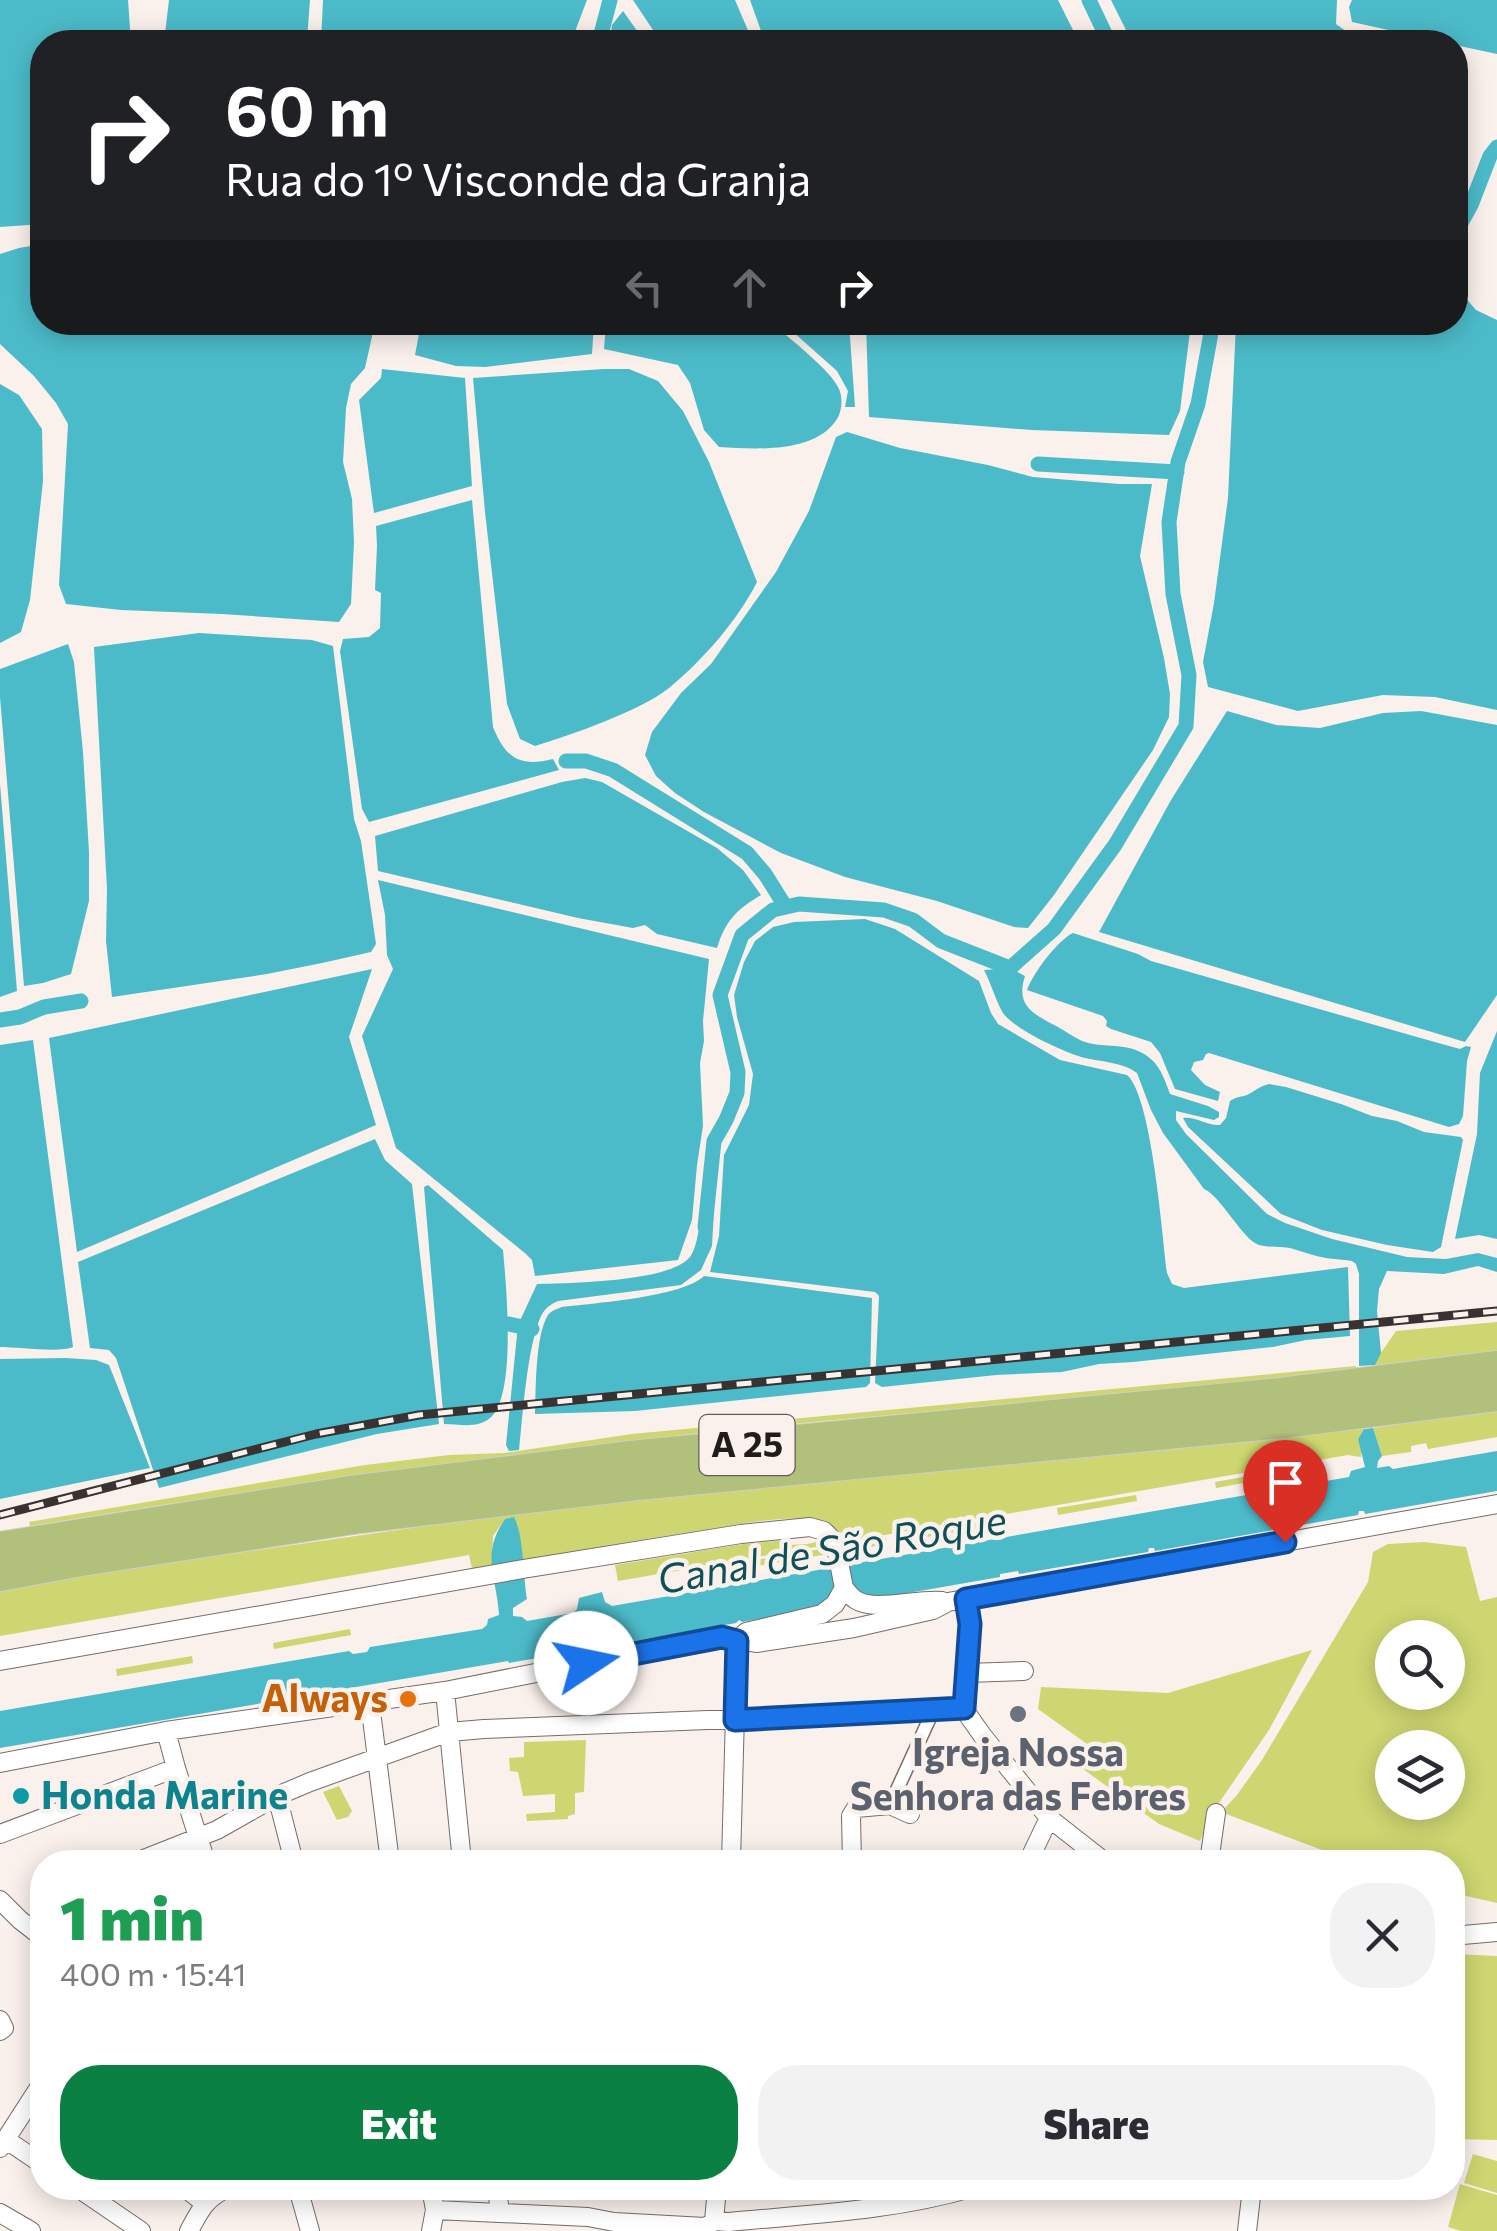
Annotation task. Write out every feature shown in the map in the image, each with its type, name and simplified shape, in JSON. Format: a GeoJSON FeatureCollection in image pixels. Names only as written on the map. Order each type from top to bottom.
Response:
{"type":"FeatureCollection","features":[{"type":"Feature","properties":{"kind":"highway","name":"A 25"},"geometry":{"type":"LineString","coordinates":[[0,1547],[351,1491],[632,1456],[1281,1394],[1497,1366]]}},
{"type":"Feature","properties":{"kind":"highway","name":"A 25"},"geometry":{"type":"LineString","coordinates":[[0,1576],[360,1518],[597,1490],[1283,1423],[1497,1396]]}},
{"type":"Feature","properties":{"kind":"street"},"geometry":{"type":"LineString","coordinates":[[0,1764],[166,1730],[445,1691],[722,1637],[756,1642],[854,1628],[957,1601],[1497,1504]]}},
{"type":"Feature","properties":{"kind":"street"},"geometry":{"type":"LineString","coordinates":[[0,1661],[522,1569],[787,1529],[818,1528],[831,1535],[844,1588],[857,1601],[957,1601]]}},
{"type":"Feature","properties":{"kind":"street"},"geometry":{"type":"LineString","coordinates":[[732,1850],[737,1641],[746,1632],[822,1614],[836,1604],[844,1588]]}},
{"type":"Feature","properties":{"kind":"street"},"geometry":{"type":"LineString","coordinates":[[957,1601],[970,1624],[964,1708],[1049,1818],[1090,1850]]}},
{"type":"Feature","properties":{"kind":"street"},"geometry":{"type":"LineString","coordinates":[[967,1674],[1024,1672]]}},
{"type":"Feature","properties":{"kind":"street"},"geometry":{"type":"LineString","coordinates":[[445,1691],[461,1850]]}},
{"type":"Feature","properties":{"kind":"street"},"geometry":{"type":"LineString","coordinates":[[370,1703],[388,1850]]}},
{"type":"Feature","properties":{"kind":"street"},"geometry":{"type":"LineString","coordinates":[[170,1850],[217,1830],[276,1796],[449,1732],[964,1708]]}},
{"type":"Feature","properties":{"kind":"street"},"geometry":{"type":"LineString","coordinates":[[890,1805],[934,1711]]}},
{"type":"Feature","properties":{"kind":"street"},"geometry":{"type":"LineString","coordinates":[[166,1730],[202,1850]]}},
{"type":"Feature","properties":{"kind":"street"},"geometry":{"type":"LineString","coordinates":[[0,1834],[176,1768]]}},
{"type":"Feature","properties":{"kind":"street"},"geometry":{"type":"LineString","coordinates":[[276,1796],[291,1850]]}},
{"type":"Feature","properties":{"kind":"street"},"geometry":{"type":"LineString","coordinates":[[852,1850],[851,1816],[856,1808],[890,1805],[910,1814]]}},
{"type":"Feature","properties":{"kind":"street"},"geometry":{"type":"LineString","coordinates":[[1211,1850],[1216,1812]]}},
{"type":"Feature","properties":{"kind":"street"},"geometry":{"type":"LineString","coordinates":[[1034,1850],[1049,1818]]}},
{"type":"Feature","properties":{"kind":"street"},"geometry":{"type":"LineString","coordinates":[[0,1900],[30,1928]]}},
{"type":"Feature","properties":{"kind":"street"},"geometry":{"type":"LineString","coordinates":[[1465,1935],[1497,1932]]}},
{"type":"Feature","properties":{"kind":"street"},"geometry":{"type":"LineString","coordinates":[[0,2020],[4,2028],[0,2031]]}},
{"type":"Feature","properties":{"kind":"street"},"geometry":{"type":"LineString","coordinates":[[30,2102],[3,2143],[30,2158]]}},
{"type":"Feature","properties":{"kind":"street"},"geometry":{"type":"LineString","coordinates":[[96,2200],[141,2231]]}},
{"type":"Feature","properties":{"kind":"street"},"geometry":{"type":"LineString","coordinates":[[189,2231],[207,2200]]}},
{"type":"Feature","properties":{"kind":"street"},"geometry":{"type":"LineString","coordinates":[[301,2200],[310,2231]]}},
{"type":"Feature","properties":{"kind":"street"},"geometry":{"type":"LineString","coordinates":[[431,2231],[433,2200]]}},
{"type":"Feature","properties":{"kind":"street"},"geometry":{"type":"LineString","coordinates":[[498,2200],[500,2213]]}},
{"type":"Feature","properties":{"kind":"street"},"geometry":{"type":"LineString","coordinates":[[708,2226],[714,2200]]}},
{"type":"Feature","properties":{"kind":"street"},"geometry":{"type":"LineString","coordinates":[[435,2210],[708,2226],[851,2212],[902,2200]]}},
{"type":"Feature","properties":{"kind":"street"},"geometry":{"type":"LineString","coordinates":[[1246,2231],[1252,2200]]}},
{"type":"Feature","properties":{"kind":"street"},"geometry":{"type":"LineString","coordinates":[[0,2213],[31,2231]]}},
{"type":"Feature","properties":{"kind":"green space"},"geometry":{"type":"Polygon","coordinates":[[[1497,1322],[1497,1352],[1375,1367],[1396,1331],[1497,1322]]]}},
{"type":"Feature","properties":{"kind":"green space"},"geometry":{"type":"Polygon","coordinates":[[[1356,1366],[1264,1379],[620,1442],[472,1460],[30,1526],[29,1522],[365,1465],[449,1455],[504,1453],[632,1434],[1356,1366]]]}},
{"type":"Feature","properties":{"kind":"green space"},"geometry":{"type":"Polygon","coordinates":[[[1497,1410],[1497,1437],[1428,1449],[1426,1443],[1411,1446],[1411,1452],[1382,1456],[1373,1428],[1497,1410]]]}},
{"type":"Feature","properties":{"kind":"green space"},"geometry":{"type":"Polygon","coordinates":[[[1364,1429],[1358,1439],[1361,1457],[1348,1455],[618,1581],[615,1565],[743,1544],[788,1540],[790,1545],[809,1544],[822,1537],[829,1525],[802,1519],[769,1520],[521,1561],[514,1518],[505,1519],[493,1536],[492,1565],[472,1569],[469,1555],[0,1636],[0,1590],[125,1569],[509,1514],[774,1484],[1364,1429]]]}},
{"type":"Feature","properties":{"kind":"green space"},"geometry":{"type":"Polygon","coordinates":[[[1292,1468],[1293,1474],[1216,1488],[1215,1482],[1292,1468]]]}},
{"type":"Feature","properties":{"kind":"green space"},"geometry":{"type":"Polygon","coordinates":[[[1136,1495],[1137,1501],[1058,1515],[1057,1508],[1136,1495]]]}},
{"type":"Feature","properties":{"kind":"green space"},"geometry":{"type":"Polygon","coordinates":[[[979,1522],[980,1528],[903,1541],[902,1535],[979,1522]]]}},
{"type":"Feature","properties":{"kind":"green space"},"geometry":{"type":"Polygon","coordinates":[[[886,1538],[887,1544],[745,1568],[744,1562],[886,1538]]]}},
{"type":"Feature","properties":{"kind":"green space"},"geometry":{"type":"Polygon","coordinates":[[[1424,1542],[1466,1547],[1480,1601],[1497,1597],[1497,1903],[1465,1896],[1465,1850],[1322,1850],[1221,1812],[1262,1760],[1368,1582],[1373,1552],[1388,1544],[1424,1542]]]}},
{"type":"Feature","properties":{"kind":"green space"},"geometry":{"type":"Polygon","coordinates":[[[350,1629],[351,1635],[274,1649],[273,1643],[350,1629]]]}},
{"type":"Feature","properties":{"kind":"green space"},"geometry":{"type":"Polygon","coordinates":[[[1312,1650],[1269,1730],[1212,1813],[1200,1841],[1159,1824],[1083,1769],[1094,1749],[1038,1709],[1041,1687],[1168,1693],[1312,1650]]]}},
{"type":"Feature","properties":{"kind":"green space"},"geometry":{"type":"Polygon","coordinates":[[[192,1656],[193,1663],[117,1676],[116,1669],[192,1656]]]}},
{"type":"Feature","properties":{"kind":"green space"},"geometry":{"type":"Polygon","coordinates":[[[586,1740],[584,1792],[575,1793],[575,1814],[568,1819],[527,1821],[526,1814],[555,1812],[555,1794],[523,1796],[518,1772],[510,1771],[509,1758],[524,1757],[524,1742],[586,1740]]]}},
{"type":"Feature","properties":{"kind":"green space"},"geometry":{"type":"Polygon","coordinates":[[[339,1786],[352,1811],[348,1817],[337,1820],[323,1792],[339,1786]]]}},
{"type":"Feature","properties":{"kind":"green space"},"geometry":{"type":"Polygon","coordinates":[[[1465,1955],[1497,1956],[1497,2140],[1465,2139],[1465,1955]]]}},
{"type":"Feature","properties":{"kind":"green space"},"geometry":{"type":"Polygon","coordinates":[[[1473,2154],[1497,2161],[1497,2193],[1465,2183],[1473,2154]]]}},
{"type":"Feature","properties":{"kind":"green space"},"geometry":{"type":"Polygon","coordinates":[[[1465,2185],[1497,2195],[1497,2231],[1448,2227],[1456,2200],[1465,2200],[1465,2185]]]}},
{"type":"Feature","properties":{"kind":"water"},"geometry":{"type":"Polygon","coordinates":[[[0,0],[128,0],[130,30],[30,30],[30,225],[0,227],[0,0]]]}},
{"type":"Feature","properties":{"kind":"water"},"geometry":{"type":"Polygon","coordinates":[[[169,0],[310,0],[308,30],[165,30],[169,0]]]}},
{"type":"Feature","properties":{"kind":"water"},"geometry":{"type":"Polygon","coordinates":[[[323,0],[587,0],[576,30],[322,30],[323,0]]]}},
{"type":"Feature","properties":{"kind":"water"},"geometry":{"type":"Polygon","coordinates":[[[633,0],[735,0],[748,30],[653,30],[633,0]]]}},
{"type":"Feature","properties":{"kind":"water"},"geometry":{"type":"Polygon","coordinates":[[[750,0],[1058,0],[1073,30],[761,30],[750,0]]]}},
{"type":"Feature","properties":{"kind":"water"},"geometry":{"type":"Polygon","coordinates":[[[1111,0],[1337,0],[1336,24],[1344,30],[1126,30],[1111,0]]]}},
{"type":"Feature","properties":{"kind":"water"},"geometry":{"type":"Polygon","coordinates":[[[1352,0],[1497,0],[1497,54],[1468,48],[1468,30],[1388,30],[1352,22],[1352,0]]]}},
{"type":"Feature","properties":{"kind":"water"},"geometry":{"type":"Polygon","coordinates":[[[623,11],[636,30],[611,30],[623,11]]]}},
{"type":"Feature","properties":{"kind":"water"},"geometry":{"type":"Polygon","coordinates":[[[30,246],[30,335],[372,335],[365,368],[351,384],[346,408],[343,462],[352,499],[354,542],[351,604],[339,622],[66,604],[59,585],[68,424],[34,376],[0,344],[0,254],[30,246]]]}},
{"type":"Feature","properties":{"kind":"water"},"geometry":{"type":"Polygon","coordinates":[[[1468,301],[1476,310],[1497,320],[1497,710],[1435,697],[1383,695],[1298,711],[1208,687],[1203,662],[1228,498],[1235,335],[1468,335],[1468,301]]]}},
{"type":"Feature","properties":{"kind":"water"},"geometry":{"type":"Polygon","coordinates":[[[419,335],[593,335],[592,354],[485,367],[456,366],[415,355],[419,335]]]}},
{"type":"Feature","properties":{"kind":"water"},"geometry":{"type":"Polygon","coordinates":[[[605,335],[785,335],[835,382],[841,396],[839,416],[827,430],[799,444],[719,447],[704,430],[690,383],[678,365],[604,349],[605,335]]]}},
{"type":"Feature","properties":{"kind":"water"},"geometry":{"type":"Polygon","coordinates":[[[796,335],[850,335],[855,407],[845,407],[848,391],[837,371],[796,335]]]}},
{"type":"Feature","properties":{"kind":"water"},"geometry":{"type":"Polygon","coordinates":[[[866,335],[1190,335],[1180,411],[1169,435],[1032,430],[869,417],[866,335]]]}},
{"type":"Feature","properties":{"kind":"water"},"geometry":{"type":"Polygon","coordinates":[[[382,369],[465,378],[472,486],[374,513],[359,400],[381,378],[382,369]]]}},
{"type":"Feature","properties":{"kind":"water"},"geometry":{"type":"Polygon","coordinates":[[[629,369],[658,381],[683,411],[709,462],[757,582],[718,639],[669,688],[623,714],[535,746],[520,739],[507,704],[473,378],[629,369]]]}},
{"type":"Feature","properties":{"kind":"water"},"geometry":{"type":"Polygon","coordinates":[[[0,384],[19,395],[42,429],[43,481],[30,600],[21,632],[0,643],[0,384]]]}},
{"type":"Feature","properties":{"kind":"water"},"geometry":{"type":"Polygon","coordinates":[[[847,432],[900,448],[1033,477],[1152,484],[1140,556],[1164,658],[1169,717],[1153,750],[1028,928],[845,877],[781,853],[675,793],[656,776],[645,755],[652,732],[681,693],[711,664],[776,572],[809,511],[836,437],[847,432]]]}},
{"type":"Feature","properties":{"kind":"water"},"geometry":{"type":"Polygon","coordinates":[[[472,500],[493,727],[503,747],[516,758],[532,762],[553,759],[559,770],[369,822],[362,809],[340,651],[343,639],[369,637],[380,628],[381,593],[375,590],[376,526],[472,500]]]}},
{"type":"Feature","properties":{"kind":"water"},"geometry":{"type":"Polygon","coordinates":[[[199,633],[312,640],[333,646],[354,819],[361,841],[376,944],[371,952],[322,963],[112,997],[106,941],[107,889],[94,647],[199,633]]]}},
{"type":"Feature","properties":{"kind":"water"},"geometry":{"type":"Polygon","coordinates":[[[68,644],[74,662],[83,752],[89,901],[71,974],[24,986],[0,669],[68,644]]]}},
{"type":"Feature","properties":{"kind":"water"},"geometry":{"type":"Polygon","coordinates":[[[1227,711],[1276,725],[1320,728],[1383,713],[1421,711],[1497,725],[1497,995],[1465,1042],[1099,932],[1171,800],[1227,711]]]}},
{"type":"Feature","properties":{"kind":"water"},"geometry":{"type":"Polygon","coordinates":[[[585,778],[602,782],[717,848],[743,870],[761,895],[733,917],[717,948],[657,934],[645,925],[633,928],[578,918],[378,871],[375,836],[585,778]]]}},
{"type":"Feature","properties":{"kind":"water"},"geometry":{"type":"Polygon","coordinates":[[[0,784],[17,991],[0,997],[0,784]]]}},
{"type":"Feature","properties":{"kind":"water"},"geometry":{"type":"Polygon","coordinates":[[[378,880],[709,959],[700,1063],[703,1126],[692,1220],[678,1260],[535,1276],[532,1260],[526,1254],[396,1148],[362,1036],[393,969],[387,955],[378,880]]]}},
{"type":"Feature","properties":{"kind":"water"},"geometry":{"type":"Polygon","coordinates":[[[865,919],[895,929],[979,981],[998,1024],[1060,1060],[1127,1075],[1136,1088],[1149,1137],[1167,1273],[1172,1284],[1184,1288],[1348,1267],[1350,1336],[1099,1364],[1062,1372],[882,1387],[875,1383],[879,1296],[875,1292],[710,1272],[719,1236],[724,1155],[749,1105],[753,1074],[734,995],[744,962],[755,941],[773,927],[794,922],[865,919]]]}},
{"type":"Feature","properties":{"kind":"water"},"geometry":{"type":"Polygon","coordinates":[[[1073,933],[1151,961],[1460,1049],[1471,1047],[1463,1116],[1459,1124],[1449,1127],[1209,1053],[1194,1062],[1191,1070],[1205,1085],[1220,1092],[1218,1101],[1175,1089],[1160,1053],[1151,1042],[1111,1029],[1103,1016],[1027,990],[1047,958],[1073,933]]]}},
{"type":"Feature","properties":{"kind":"water"},"geometry":{"type":"Polygon","coordinates":[[[1010,968],[1025,976],[1023,995],[1034,1013],[1085,1042],[1144,1054],[1158,1067],[1170,1094],[1219,1112],[1214,1120],[1176,1111],[1176,1120],[1267,1214],[1332,1239],[1407,1257],[1446,1259],[1478,1253],[1497,1258],[1497,1272],[1478,1266],[1444,1274],[1387,1271],[1379,1289],[1377,1311],[1381,1353],[1375,1365],[1359,1366],[1356,1264],[1253,1241],[1204,1189],[1163,1133],[1137,1073],[1053,1046],[1003,1013],[984,970],[1010,968]]]}},
{"type":"Feature","properties":{"kind":"water"},"geometry":{"type":"Polygon","coordinates":[[[372,969],[349,1037],[376,1125],[77,1252],[49,1038],[372,969]]]}},
{"type":"Feature","properties":{"kind":"water"},"geometry":{"type":"Polygon","coordinates":[[[1497,1031],[1497,1239],[1479,1235],[1455,1239],[1477,1134],[1480,1073],[1497,1031]]]}},
{"type":"Feature","properties":{"kind":"water"},"geometry":{"type":"Polygon","coordinates":[[[33,1040],[73,1347],[58,1350],[0,1347],[0,1045],[33,1040]]]}},
{"type":"Feature","properties":{"kind":"water"},"geometry":{"type":"Polygon","coordinates":[[[1269,1084],[1424,1132],[1461,1137],[1441,1247],[1433,1252],[1387,1245],[1322,1230],[1281,1214],[1183,1118],[1220,1125],[1230,1101],[1269,1084]]]}},
{"type":"Feature","properties":{"kind":"water"},"geometry":{"type":"Polygon","coordinates":[[[375,1139],[385,1160],[412,1184],[439,1424],[377,1434],[159,1488],[116,1358],[109,1350],[90,1348],[78,1262],[375,1139]]]}},
{"type":"Feature","properties":{"kind":"water"},"geometry":{"type":"Polygon","coordinates":[[[428,1185],[503,1250],[508,1338],[504,1387],[490,1418],[479,1424],[444,1424],[424,1187],[428,1185]]]}},
{"type":"Feature","properties":{"kind":"water"},"geometry":{"type":"Polygon","coordinates":[[[714,1210],[712,1246],[701,1270],[681,1285],[558,1301],[544,1311],[529,1363],[519,1450],[509,1451],[506,1445],[518,1325],[537,1284],[618,1280],[679,1265],[693,1252],[702,1211],[714,1210]]]}},
{"type":"Feature","properties":{"kind":"water"},"geometry":{"type":"Polygon","coordinates":[[[704,1276],[872,1298],[870,1383],[866,1387],[635,1411],[535,1414],[538,1349],[551,1312],[562,1307],[658,1294],[704,1276]]]}},
{"type":"Feature","properties":{"kind":"water"},"geometry":{"type":"Polygon","coordinates":[[[66,1358],[109,1365],[150,1468],[0,1499],[0,1359],[66,1358]]]}},
{"type":"Feature","properties":{"kind":"water","name":"Canal de São Roque"},"geometry":{"type":"Polygon","coordinates":[[[1373,1428],[1382,1456],[1377,1468],[1393,1469],[1497,1451],[1497,1491],[1365,1514],[1359,1511],[1358,1515],[1155,1551],[1149,1548],[1148,1552],[1000,1574],[509,1663],[0,1748],[0,1711],[349,1651],[367,1652],[370,1647],[482,1629],[488,1619],[499,1615],[492,1555],[497,1532],[505,1519],[514,1517],[517,1525],[527,1599],[513,1608],[513,1616],[527,1621],[573,1613],[579,1598],[602,1592],[605,1602],[612,1606],[1349,1477],[1351,1471],[1365,1467],[1358,1439],[1364,1429],[1373,1428]]]}},
{"type":"Feature","properties":{"kind":"waterway"},"geometry":{"type":"LineString","coordinates":[[602,30],[610,0]]}},
{"type":"Feature","properties":{"kind":"waterway"},"geometry":{"type":"LineString","coordinates":[[1089,0],[1103,30]]}},
{"type":"Feature","properties":{"kind":"waterway"},"geometry":{"type":"LineString","coordinates":[[1468,210],[1497,147]]}},
{"type":"Feature","properties":{"kind":"waterway"},"geometry":{"type":"LineString","coordinates":[[1010,987],[1010,968],[1054,929],[1115,845],[1186,726],[1189,675],[1173,594],[1169,522],[1178,462],[1198,404],[1211,335]]}},
{"type":"Feature","properties":{"kind":"waterway"},"geometry":{"type":"LineString","coordinates":[[1038,464],[1177,472]]}},
{"type":"Feature","properties":{"kind":"waterway"},"geometry":{"type":"LineString","coordinates":[[566,761],[586,761],[613,770],[747,853],[785,906]]}},
{"type":"Feature","properties":{"kind":"waterway"},"geometry":{"type":"LineString","coordinates":[[705,1227],[714,1141],[737,1093],[738,1072],[720,995],[742,935],[773,910],[799,904],[884,910],[913,920],[941,941],[1010,968]]}},
{"type":"Feature","properties":{"kind":"waterway"},"geometry":{"type":"LineString","coordinates":[[0,1020],[81,1001]]}},
{"type":"Feature","properties":{"kind":"waterway"},"geometry":{"type":"LineString","coordinates":[[509,1324],[532,1329]]}},
{"type":"Feature","properties":{"kind":"railway"},"geometry":{"type":"LineString","coordinates":[[0,1515],[316,1434],[419,1415],[1497,1311]]}},
{"type":"Feature","properties":{"kind":"place","name":"Always"},"geometry":{"type":"Point","coordinates":[408,1699]}},
{"type":"Feature","properties":{"kind":"place","name":"Igreja Nossa Senhora das Febres"},"geometry":{"type":"Point","coordinates":[1018,1714]}},
{"type":"Feature","properties":{"kind":"place","name":"Honda Marine"},"geometry":{"type":"Point","coordinates":[21,1796]}},
{"type":"Feature","properties":{"kind":"route"},"geometry":{"type":"LineString","coordinates":[[586,1663],[722,1637],[737,1641],[735,1720],[964,1708],[970,1624],[966,1599],[1285,1542]]}}]}
